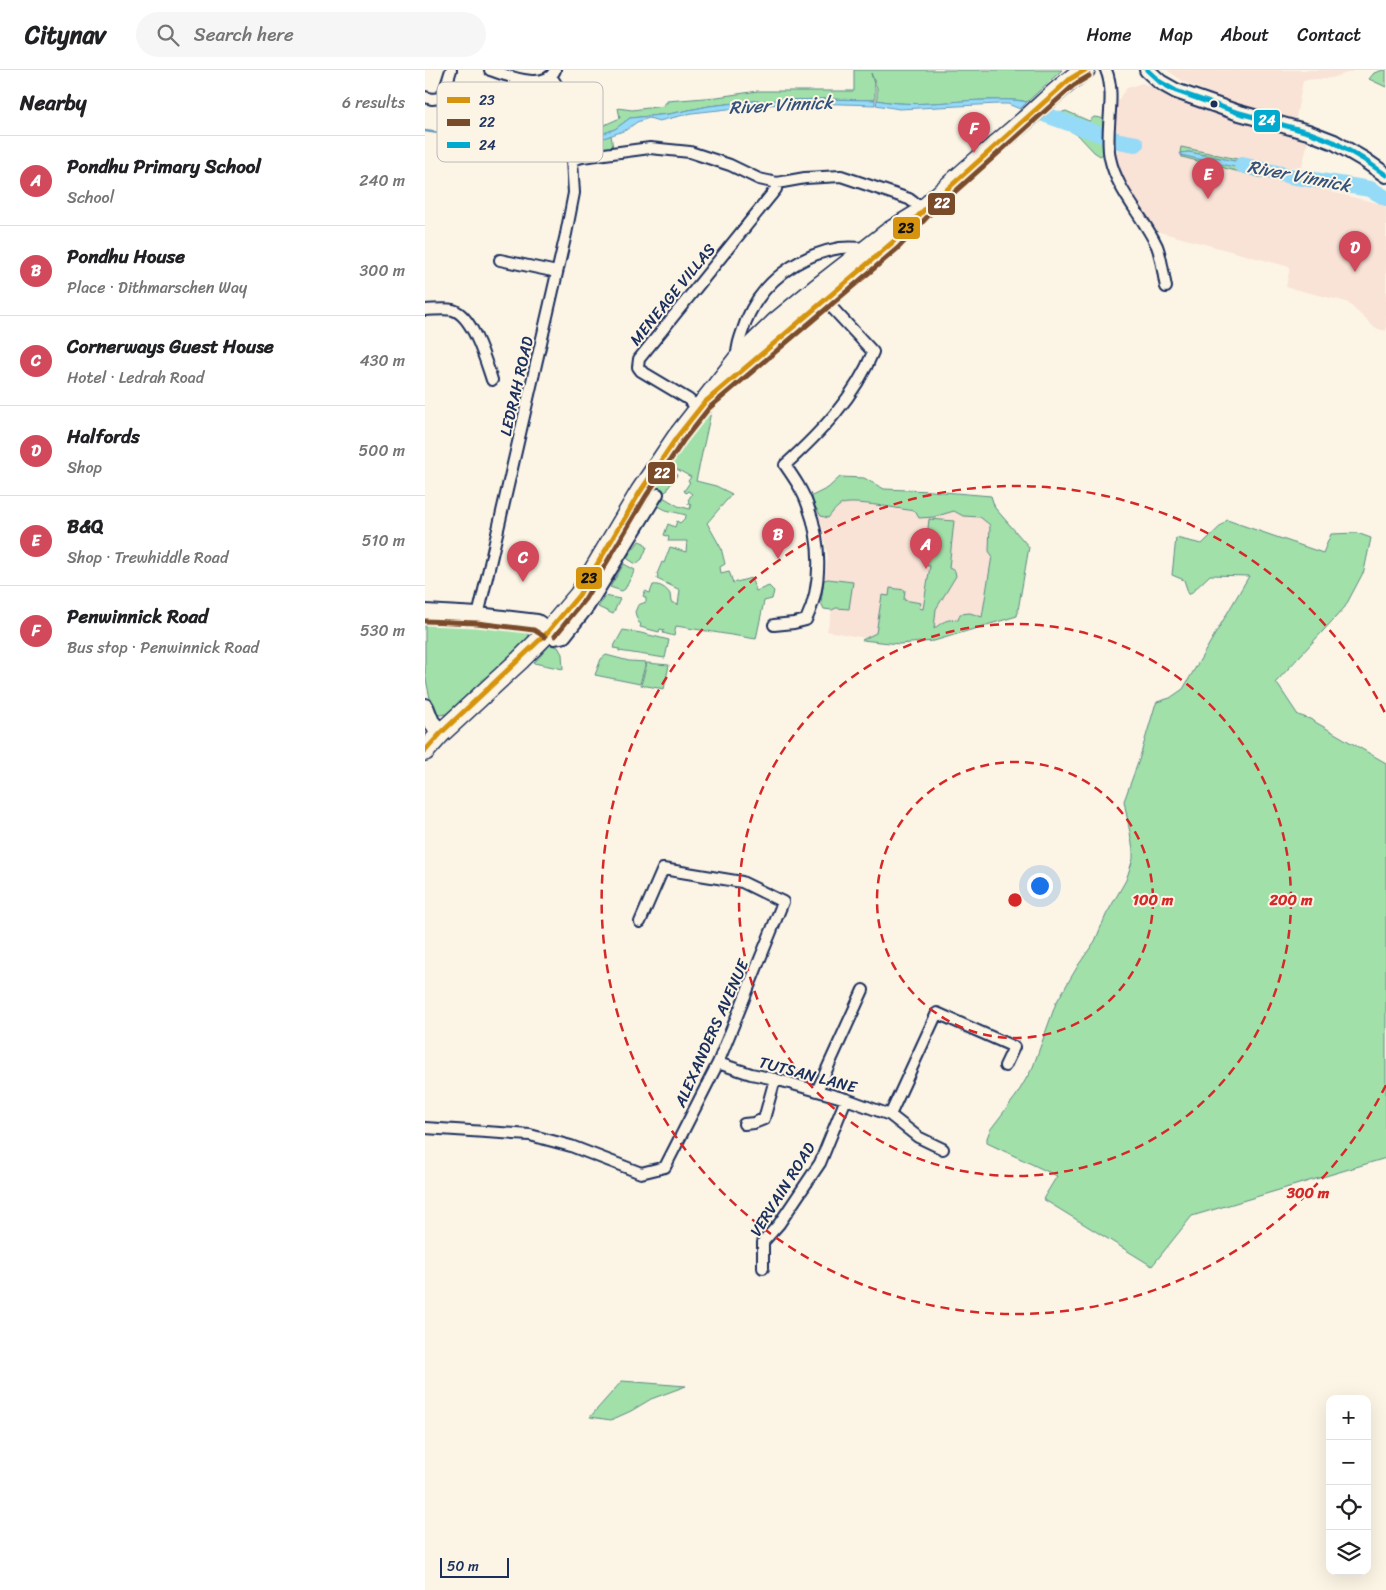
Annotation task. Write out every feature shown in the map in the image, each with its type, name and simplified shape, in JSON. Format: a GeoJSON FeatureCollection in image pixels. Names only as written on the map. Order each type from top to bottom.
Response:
{"type":"FeatureCollection","features":[{"type":"Feature","properties":{"kind":"highway"},"geometry":{"type":"LineString","coordinates":[[425,751],[466,708],[520,660],[605,566],[640,492],[677,437],[737,360],[776,322],[820,294],[893,242],[922,211],[1077,73]]}},
{"type":"Feature","properties":{"kind":"highway"},"geometry":{"type":"LineString","coordinates":[[702,406],[868,248],[922,211]]}},
{"type":"Feature","properties":{"kind":"main road"},"geometry":{"type":"LineString","coordinates":[[1147,70],[1176,91],[1236,112],[1334,142],[1386,175]]}},
{"type":"Feature","properties":{"kind":"main road"},"geometry":{"type":"LineString","coordinates":[[425,613],[478,616],[537,623],[547,632]]}},
{"type":"Feature","properties":{"kind":"main road"},"geometry":{"type":"LineString","coordinates":[[425,707],[431,722],[441,733]]}},
{"type":"Feature","properties":{"kind":"street"},"geometry":{"type":"LineString","coordinates":[[447,82],[451,70]]}},
{"type":"Feature","properties":{"kind":"street"},"geometry":{"type":"LineString","coordinates":[[490,70],[513,78],[541,81],[553,73]]}},
{"type":"Feature","properties":{"kind":"street"},"geometry":{"type":"LineString","coordinates":[[1106,70],[1109,91],[1109,153],[1115,174],[1158,248],[1166,288]]}},
{"type":"Feature","properties":{"kind":"street","name":"LEDRAH ROAD"},"geometry":{"type":"LineString","coordinates":[[603,154],[650,148],[690,152],[730,165],[759,179],[777,183]]}},
{"type":"Feature","properties":{"kind":"street","name":"LEDRAH ROAD"},"geometry":{"type":"LineString","coordinates":[[478,616],[557,272],[573,193],[572,162]]}},
{"type":"Feature","properties":{"kind":"street"},"geometry":{"type":"LineString","coordinates":[[777,183],[805,178],[841,176],[909,199],[922,211]]}},
{"type":"Feature","properties":{"kind":"street","name":"MENEAGE VILLAS"},"geometry":{"type":"LineString","coordinates":[[702,406],[641,371],[638,367],[639,359],[776,189],[777,183]]}},
{"type":"Feature","properties":{"kind":"street"},"geometry":{"type":"LineString","coordinates":[[737,360],[742,332],[750,313],[761,295],[776,277],[792,266],[821,253],[841,248],[868,248]]}},
{"type":"Feature","properties":{"kind":"street"},"geometry":{"type":"LineString","coordinates":[[500,260],[557,272]]}},
{"type":"Feature","properties":{"kind":"street"},"geometry":{"type":"LineString","coordinates":[[773,625],[806,620],[816,593],[819,555],[813,522],[802,491],[785,465],[841,407],[861,376],[873,352],[820,294]]}},
{"type":"Feature","properties":{"kind":"street"},"geometry":{"type":"LineString","coordinates":[[425,310],[452,310],[460,314],[479,343],[492,380]]}},
{"type":"Feature","properties":{"kind":"street"},"geometry":{"type":"LineString","coordinates":[[605,566],[659,494]]}},
{"type":"Feature","properties":{"kind":"street","name":"ALEXANDERS AVENUE"},"geometry":{"type":"LineString","coordinates":[[425,1128],[530,1135],[571,1146],[641,1173],[665,1167],[718,1063],[783,902],[742,882],[663,869],[641,922]]}},
{"type":"Feature","properties":{"kind":"street"},"geometry":{"type":"LineString","coordinates":[[817,1091],[863,990]]}},
{"type":"Feature","properties":{"kind":"street"},"geometry":{"type":"LineString","coordinates":[[890,1115],[937,1013],[1013,1047],[1005,1066]]}},
{"type":"Feature","properties":{"kind":"street","name":"TUTSAN LANE"},"geometry":{"type":"LineString","coordinates":[[718,1063],[751,1074],[846,1099],[890,1115],[918,1137],[943,1149]]}},
{"type":"Feature","properties":{"kind":"street"},"geometry":{"type":"LineString","coordinates":[[744,1124],[764,1119],[775,1079]]}},
{"type":"Feature","properties":{"kind":"street","name":"VERVAIN ROAD"},"geometry":{"type":"LineString","coordinates":[[763,1268],[763,1242],[779,1224],[819,1163],[846,1099]]}},
{"type":"Feature","properties":{"kind":"shaded area"},"geometry":{"type":"Polygon","coordinates":[[[1167,70],[1356,70],[1332,78],[1303,80],[1295,123],[1238,105],[1184,82],[1167,70]]]}},
{"type":"Feature","properties":{"kind":"shaded area"},"geometry":{"type":"Polygon","coordinates":[[[1142,83],[1178,97],[1309,137],[1302,167],[1288,167],[1284,181],[1386,205],[1386,331],[1375,328],[1347,302],[1286,287],[1290,267],[1156,231],[1151,226],[1116,169],[1116,109],[1118,101],[1127,88],[1142,83]]]}},
{"type":"Feature","properties":{"kind":"shaded area"},"geometry":{"type":"Polygon","coordinates":[[[856,498],[995,508],[1029,547],[1017,616],[934,641],[899,644],[827,631],[832,611],[824,609],[821,603],[828,558],[822,525],[814,505],[856,498]]]}},
{"type":"Feature","properties":{"kind":"green space"},"geometry":{"type":"Polygon","coordinates":[[[854,70],[1062,70],[1027,102],[978,100],[905,103],[877,100],[877,88],[871,73],[875,88],[875,100],[753,101],[709,106],[669,114],[630,118],[615,129],[603,134],[603,126],[620,118],[618,108],[632,110],[664,106],[664,103],[667,103],[667,101],[758,91],[854,91],[854,70]]]}},
{"type":"Feature","properties":{"kind":"green space"},"geometry":{"type":"Polygon","coordinates":[[[1386,70],[1386,87],[1369,79],[1374,73],[1386,70]]]}},
{"type":"Feature","properties":{"kind":"green space"},"geometry":{"type":"Polygon","coordinates":[[[1066,111],[1089,121],[1094,117],[1101,118],[1104,121],[1106,134],[1059,118],[1060,113],[1066,111]]]}},
{"type":"Feature","properties":{"kind":"green space"},"geometry":{"type":"Polygon","coordinates":[[[1058,120],[1106,140],[1105,153],[1100,156],[1094,152],[1078,135],[1057,124],[1058,120]]]}},
{"type":"Feature","properties":{"kind":"green space"},"geometry":{"type":"Polygon","coordinates":[[[611,135],[613,148],[603,149],[603,138],[611,135]]]}},
{"type":"Feature","properties":{"kind":"green space"},"geometry":{"type":"Polygon","coordinates":[[[1181,147],[1265,165],[1265,167],[1189,152],[1180,153],[1181,147]]]}},
{"type":"Feature","properties":{"kind":"green space"},"geometry":{"type":"Polygon","coordinates":[[[1181,155],[1264,172],[1263,178],[1182,157],[1181,155]]]}},
{"type":"Feature","properties":{"kind":"green space"},"geometry":{"type":"Polygon","coordinates":[[[781,341],[711,412],[696,481],[716,486],[732,494],[707,523],[721,548],[725,564],[720,567],[721,573],[729,571],[733,583],[751,578],[756,591],[769,586],[774,591],[772,599],[764,601],[756,639],[676,626],[674,636],[663,633],[664,630],[660,629],[659,632],[640,627],[641,624],[638,622],[635,612],[638,605],[646,602],[646,598],[643,596],[645,591],[650,593],[653,585],[665,588],[670,594],[671,602],[678,605],[680,590],[657,579],[657,574],[662,562],[664,563],[670,547],[686,552],[687,541],[668,541],[669,537],[664,535],[668,524],[675,527],[677,521],[680,523],[686,515],[658,506],[663,497],[678,506],[690,509],[691,505],[688,504],[688,500],[692,494],[684,491],[691,477],[673,467],[672,470],[677,475],[668,490],[665,492],[657,488],[609,562],[645,502],[644,500],[690,431],[723,393],[781,341]]]}},
{"type":"Feature","properties":{"kind":"green space"},"geometry":{"type":"Polygon","coordinates":[[[840,477],[864,478],[884,489],[991,496],[995,508],[1029,547],[1017,616],[934,641],[899,644],[862,640],[876,633],[882,595],[889,596],[890,588],[905,590],[904,600],[921,603],[919,608],[923,609],[930,566],[924,565],[929,519],[954,521],[949,568],[955,571],[956,576],[936,609],[934,629],[947,620],[958,620],[960,614],[970,613],[982,617],[992,556],[989,551],[990,525],[980,517],[963,516],[954,511],[934,517],[919,518],[915,511],[857,503],[841,505],[828,518],[821,516],[814,505],[812,496],[828,488],[840,477]]]}},
{"type":"Feature","properties":{"kind":"green space"},"geometry":{"type":"Polygon","coordinates":[[[1227,520],[1323,553],[1331,534],[1357,533],[1371,538],[1364,571],[1345,607],[1276,682],[1298,715],[1310,719],[1386,763],[1386,1158],[1192,1216],[1152,1266],[1043,1199],[1057,1176],[987,1143],[987,1138],[990,1130],[1016,1096],[1033,1067],[1056,1003],[1095,941],[1106,915],[1126,880],[1133,859],[1133,849],[1124,801],[1139,760],[1155,706],[1157,702],[1170,698],[1183,689],[1249,576],[1210,575],[1189,595],[1184,580],[1172,575],[1176,538],[1202,544],[1227,520]]]}},
{"type":"Feature","properties":{"kind":"green space"},"geometry":{"type":"Polygon","coordinates":[[[639,541],[647,547],[642,559],[636,564],[627,557],[639,541]]]}},
{"type":"Feature","properties":{"kind":"green space"},"geometry":{"type":"Polygon","coordinates":[[[624,564],[635,570],[622,591],[610,587],[624,564]]]}},
{"type":"Feature","properties":{"kind":"green space"},"geometry":{"type":"Polygon","coordinates":[[[824,580],[853,582],[849,609],[824,609],[821,603],[824,580]]]}},
{"type":"Feature","properties":{"kind":"green space"},"geometry":{"type":"Polygon","coordinates":[[[605,596],[620,599],[613,614],[598,607],[605,596]]]}},
{"type":"Feature","properties":{"kind":"green space"},"geometry":{"type":"Polygon","coordinates":[[[471,621],[525,628],[530,638],[527,644],[452,713],[440,715],[433,712],[425,675],[425,622],[471,621]]]}},
{"type":"Feature","properties":{"kind":"green space"},"geometry":{"type":"Polygon","coordinates":[[[623,630],[669,640],[665,658],[619,651],[619,649],[613,648],[623,630]]]}},
{"type":"Feature","properties":{"kind":"green space"},"geometry":{"type":"Polygon","coordinates":[[[550,645],[558,647],[562,654],[563,669],[534,663],[550,645]]]}},
{"type":"Feature","properties":{"kind":"green space"},"geometry":{"type":"Polygon","coordinates":[[[606,655],[629,661],[646,662],[640,684],[595,675],[601,659],[606,655]]]}},
{"type":"Feature","properties":{"kind":"green space"},"geometry":{"type":"Polygon","coordinates":[[[647,663],[669,665],[664,689],[641,685],[647,663]]]}},
{"type":"Feature","properties":{"kind":"green space"},"geometry":{"type":"Polygon","coordinates":[[[622,1381],[686,1386],[651,1399],[611,1420],[590,1417],[622,1381]]]}},
{"type":"Feature","properties":{"kind":"water"},"geometry":{"type":"Polygon","coordinates":[[[875,100],[875,105],[810,103],[764,105],[692,113],[659,121],[649,118],[637,122],[626,130],[603,138],[603,134],[615,129],[630,118],[753,101],[875,100]]]}},
{"type":"Feature","properties":{"kind":"water"},"geometry":{"type":"Polygon","coordinates":[[[877,100],[904,103],[975,100],[1027,102],[1020,109],[1008,104],[998,104],[899,109],[876,105],[877,100]]]}},
{"type":"Feature","properties":{"kind":"water"},"geometry":{"type":"Polygon","coordinates":[[[1059,118],[1106,134],[1106,140],[1058,120],[1059,118]]]}},
{"type":"Feature","properties":{"kind":"water"},"geometry":{"type":"Polygon","coordinates":[[[1189,152],[1265,167],[1264,172],[1224,165],[1181,155],[1180,153],[1189,152]]]}},
{"type":"Feature","properties":{"kind":"waterway","name":"River Vinnick"},"geometry":{"type":"LineString","coordinates":[[1046,115],[1119,141],[1136,144]]}},
{"type":"Feature","properties":{"kind":"waterway","name":"River Vinnick"},"geometry":{"type":"LineString","coordinates":[[425,131],[437,133]]}},
{"type":"Feature","properties":{"kind":"waterway","name":"River Vinnick"},"geometry":{"type":"LineString","coordinates":[[1242,165],[1290,176],[1370,189],[1386,198]]}},
{"type":"Feature","properties":{"kind":"transit line","name":"23"},"geometry":{"type":"LineString","coordinates":[[425,751],[441,733],[546,634],[579,595],[640,492],[677,437],[704,403],[893,242],[924,210],[1070,79],[1085,70]]}},
{"type":"Feature","properties":{"kind":"transit line","name":"24"},"geometry":{"type":"LineString","coordinates":[[1147,70],[1160,82],[1176,91],[1236,112],[1308,132],[1334,142],[1386,175]]}},
{"type":"Feature","properties":{"kind":"transit line","name":"22"},"geometry":{"type":"LineString","coordinates":[[555,636],[585,599],[646,496],[683,441],[709,408],[898,248],[929,215],[1074,85],[1089,76]]}},
{"type":"Feature","properties":{"kind":"transit line","name":"22"},"geometry":{"type":"LineString","coordinates":[[425,621],[477,623],[534,630],[545,637]]}},
{"type":"Feature","properties":{"kind":"place","name":"Penwinnick Road"},"geometry":{"type":"Point","coordinates":[974,153]}},
{"type":"Feature","properties":{"kind":"place","name":"B&Q"},"geometry":{"type":"Point","coordinates":[1208,199]}},
{"type":"Feature","properties":{"kind":"place","name":"Halfords"},"geometry":{"type":"Point","coordinates":[1355,272]}},
{"type":"Feature","properties":{"kind":"place","name":"Pondhu House"},"geometry":{"type":"Point","coordinates":[778,559]}},
{"type":"Feature","properties":{"kind":"place","name":"Pondhu Primary School"},"geometry":{"type":"Point","coordinates":[926,569]}},
{"type":"Feature","properties":{"kind":"place","name":"Cornerways Guest House"},"geometry":{"type":"Point","coordinates":[523,582]}}]}
